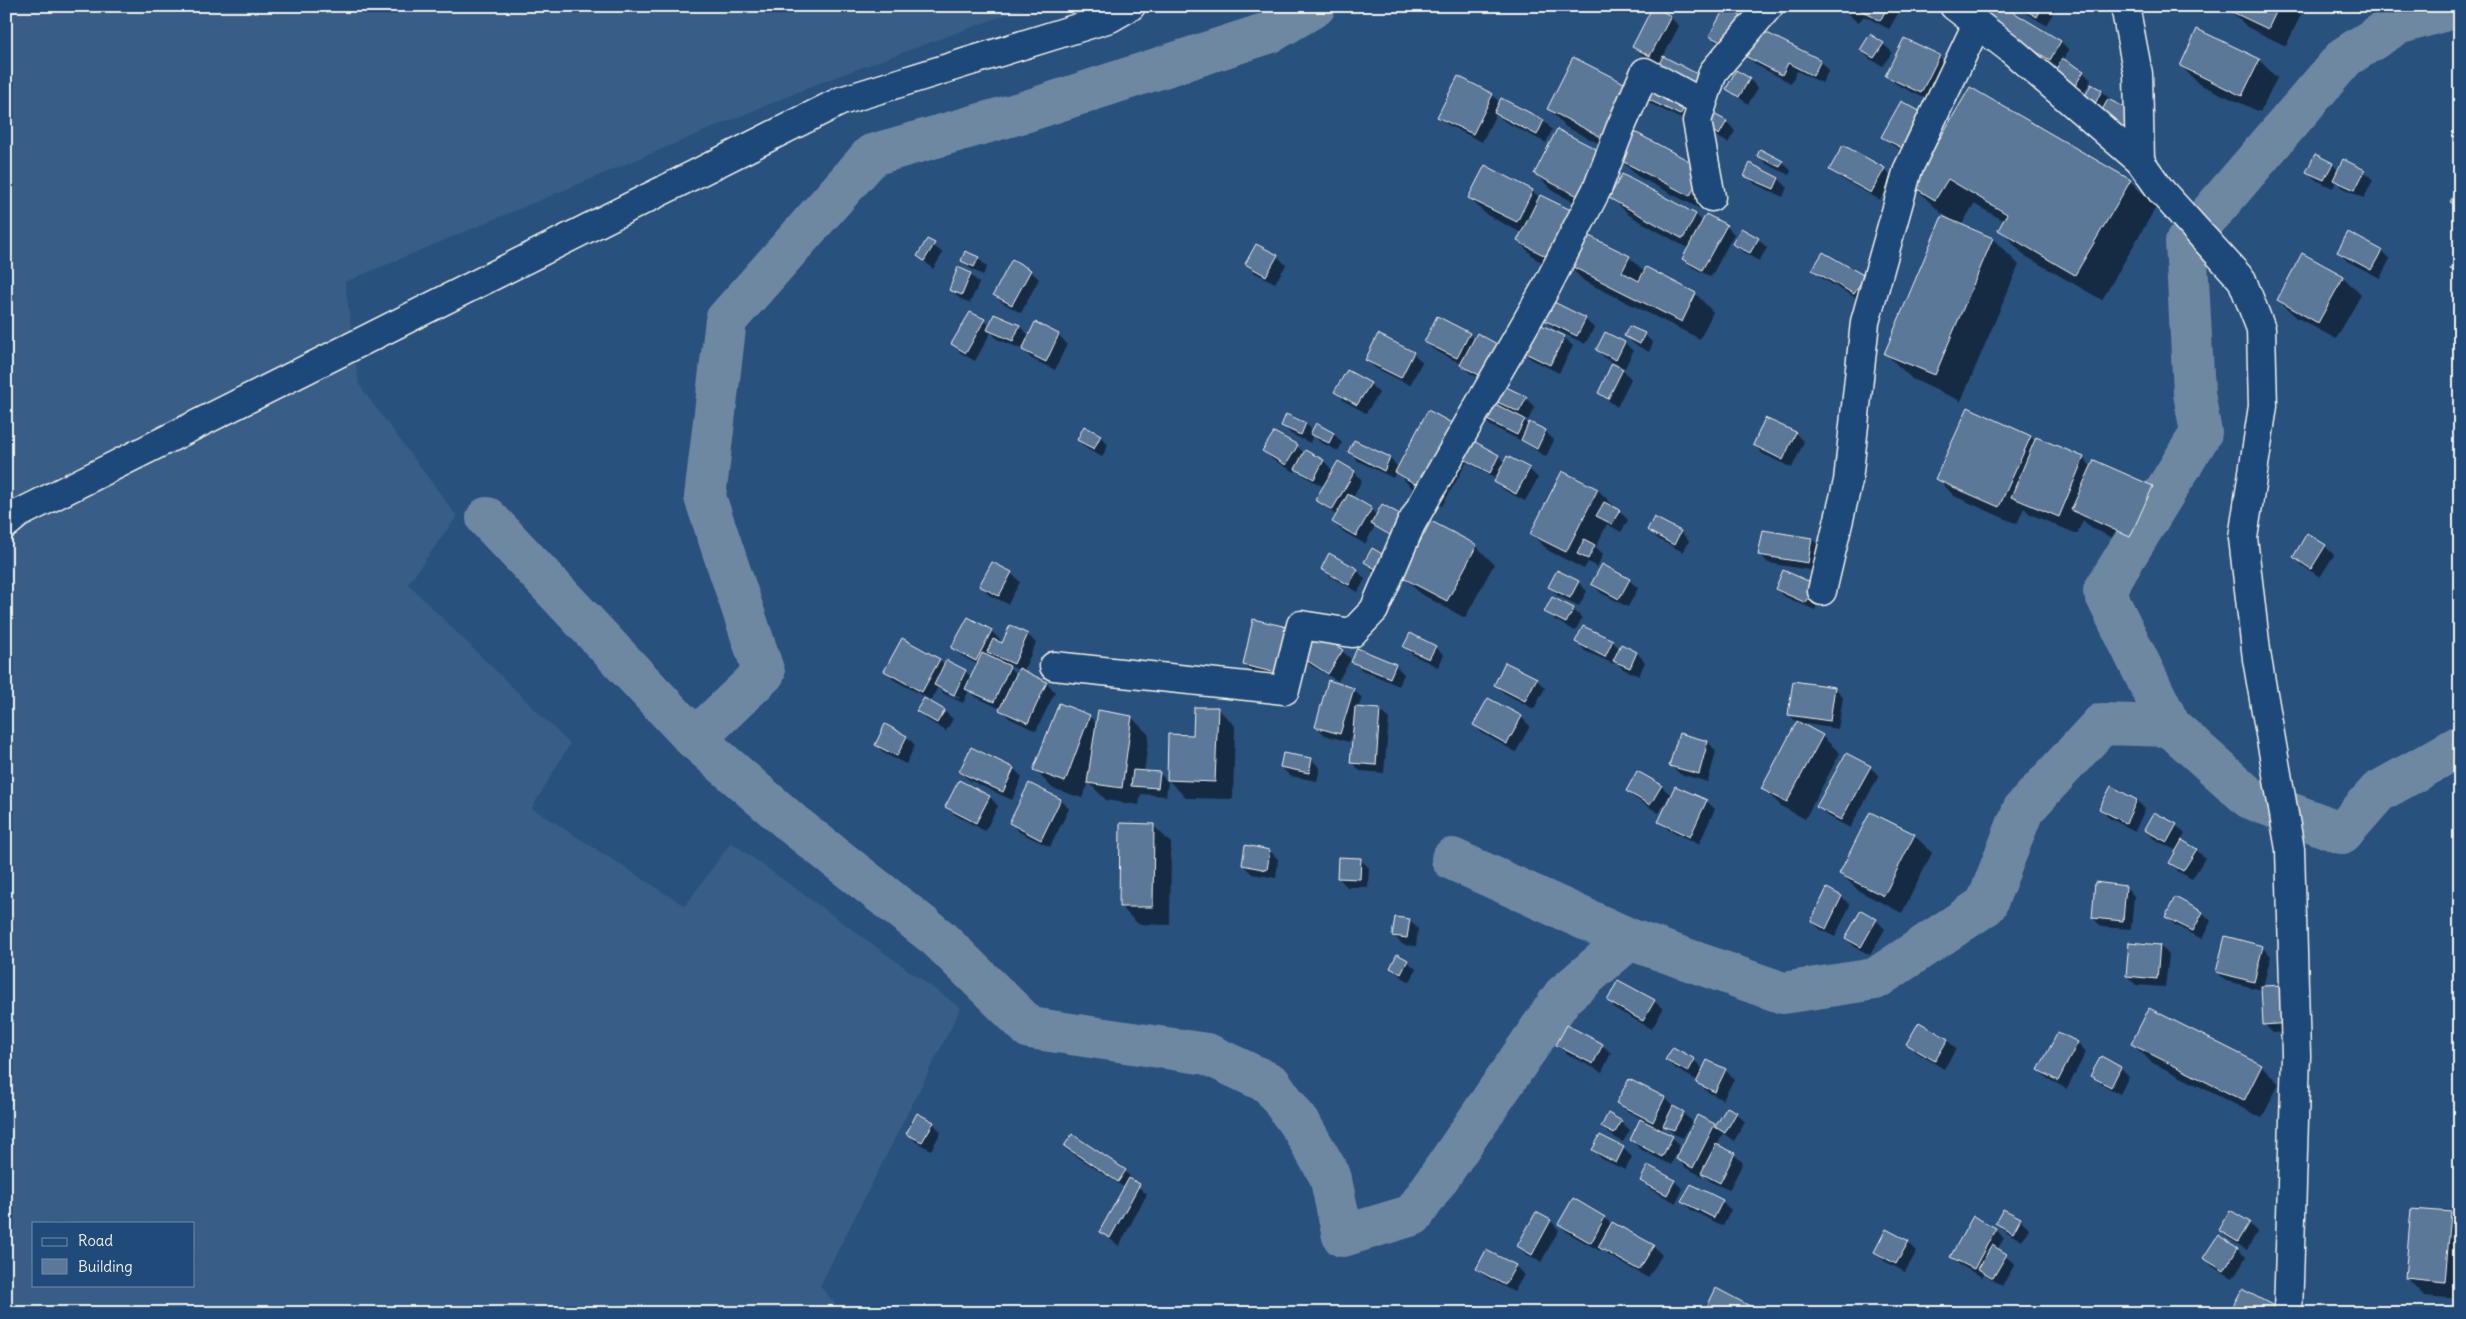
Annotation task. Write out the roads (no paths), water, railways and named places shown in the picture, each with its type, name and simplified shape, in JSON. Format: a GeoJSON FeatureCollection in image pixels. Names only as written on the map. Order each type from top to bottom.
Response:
{"type":"FeatureCollection","features":[{"type":"Feature","properties":{"kind":"street"},"geometry":{"type":"LineString","coordinates":[[10,514],[841,101],[1110,18],[1130,6]]}},
{"type":"Feature","properties":{"kind":"street"},"geometry":{"type":"LineString","coordinates":[[1711,197],[1697,121],[1702,104],[1713,72],[1769,6]]}},
{"type":"Feature","properties":{"kind":"street"},"geometry":{"type":"LineString","coordinates":[[1954,6],[2009,48],[2140,161],[2162,192],[2242,280],[2261,329],[2263,406],[2243,538],[2257,660],[2290,849],[2296,1055],[2288,1313]]}},
{"type":"Feature","properties":{"kind":"street"},"geometry":{"type":"LineString","coordinates":[[2125,6],[2138,74],[2140,161]]}},
{"type":"Feature","properties":{"kind":"street"},"geometry":{"type":"LineString","coordinates":[[1822,590],[1848,480],[1868,313],[1908,169],[1977,24]]}},
{"type":"Feature","properties":{"kind":"street"},"geometry":{"type":"LineString","coordinates":[[1054,666],[1285,690],[1301,625],[1352,632],[1374,610],[1411,524],[1547,286],[1598,187],[1620,129],[1645,72],[1702,104]]}},
{"type":"Feature","properties":{"kind":"waterway"},"geometry":{"type":"LineString","coordinates":[[695,739],[764,673],[705,497],[726,320],[872,155],[1027,111],[1271,32],[1315,6]]}},
{"type":"Feature","properties":{"kind":"waterway"},"geometry":{"type":"LineString","coordinates":[[2460,10],[2453,8],[2397,24],[2345,57],[2186,242],[2194,393],[2201,433],[2104,591],[2170,726],[2250,798],[2342,833],[2378,792],[2460,746]]}},
{"type":"Feature","properties":{"kind":"waterway"},"geometry":{"type":"LineString","coordinates":[[487,518],[695,739],[794,825],[938,938],[1030,1028],[1207,1054],[1271,1084],[1303,1129],[1330,1176],[1343,1236],[1413,1215],[1563,996],[1629,939]]}},
{"type":"Feature","properties":{"kind":"waterway"},"geometry":{"type":"LineString","coordinates":[[1452,859],[1629,939],[1783,993],[1875,979],[1986,905],[2023,810],[2102,724],[2170,726]]}}]}
